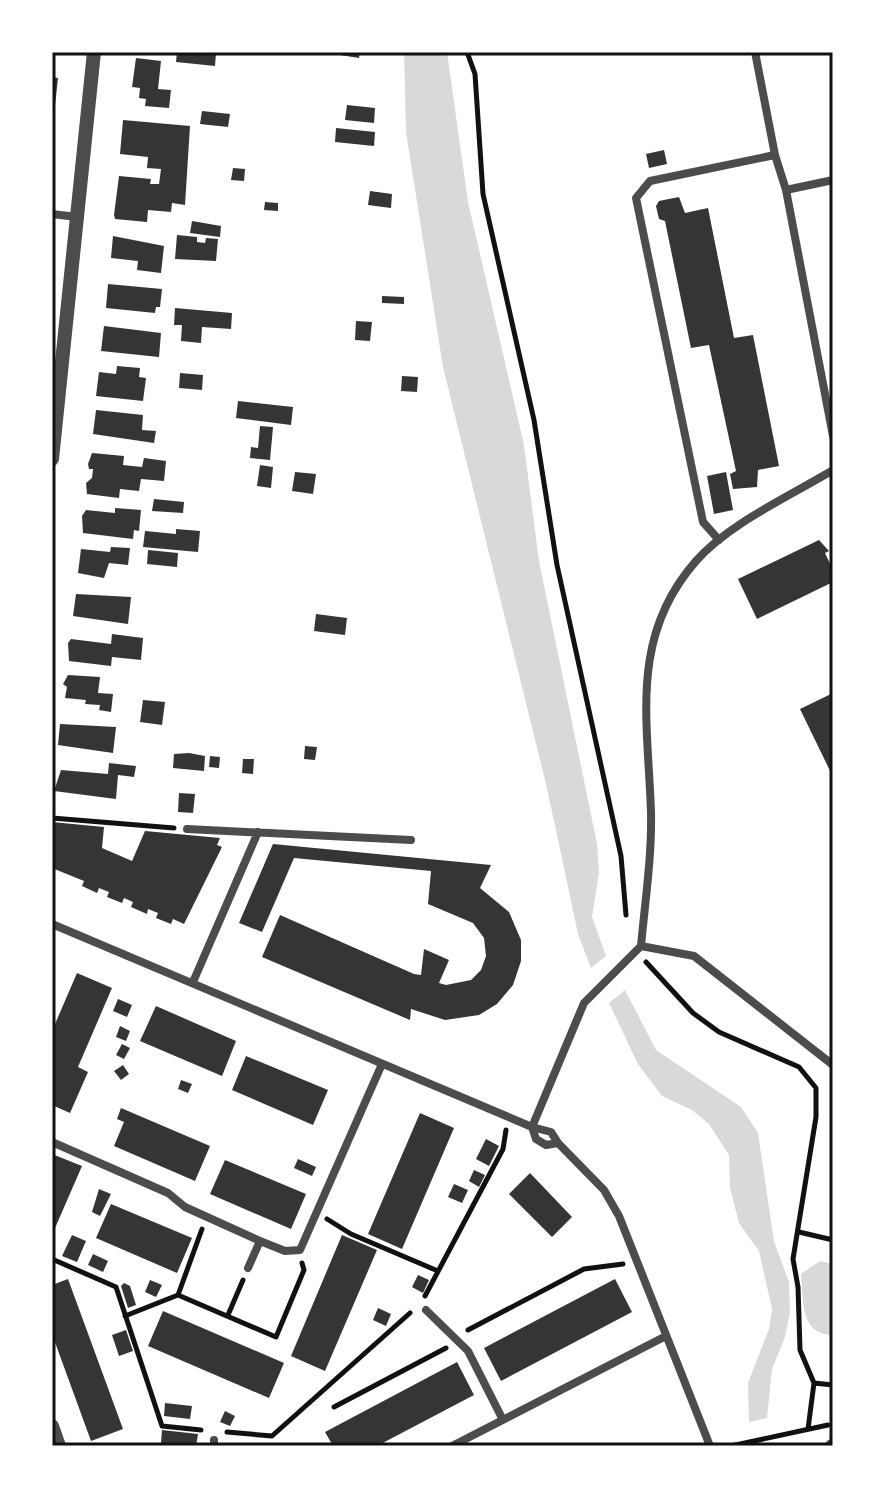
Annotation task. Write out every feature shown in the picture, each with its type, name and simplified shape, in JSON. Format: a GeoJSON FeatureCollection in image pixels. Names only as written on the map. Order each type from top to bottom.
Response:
{"type":"FeatureCollection","features":[{"type":"Feature","properties":{"kind":"street"},"geometry":{"type":"LineString","coordinates":[[52,459],[94,52]]}},
{"type":"Feature","properties":{"kind":"street"},"geometry":{"type":"LineString","coordinates":[[755,52],[775,155],[786,190],[833,436]]}},
{"type":"Feature","properties":{"kind":"street"},"geometry":{"type":"LineString","coordinates":[[719,540],[703,522],[636,198],[650,181],[775,155]]}},
{"type":"Feature","properties":{"kind":"street"},"geometry":{"type":"LineString","coordinates":[[786,190],[833,180]]}},
{"type":"Feature","properties":{"kind":"street"},"geometry":{"type":"LineString","coordinates":[[52,214],[77,217]]}},
{"type":"Feature","properties":{"kind":"street"},"geometry":{"type":"LineString","coordinates":[[710,1446],[619,1216],[604,1190],[558,1143],[546,1145],[536,1139],[532,1127],[584,1003],[639,948],[651,815],[645,707],[648,655],[659,620],[681,581],[719,540],[833,470]]}},
{"type":"Feature","properties":{"kind":"street"},"geometry":{"type":"LineString","coordinates":[[187,829],[411,840]]}},
{"type":"Feature","properties":{"kind":"street"},"geometry":{"type":"LineString","coordinates":[[193,982],[258,832]]}},
{"type":"Feature","properties":{"kind":"street"},"geometry":{"type":"LineString","coordinates":[[52,924],[532,1127]]}},
{"type":"Feature","properties":{"kind":"street"},"geometry":{"type":"LineString","coordinates":[[639,948],[694,956],[833,1065]]}},
{"type":"Feature","properties":{"kind":"street"},"geometry":{"type":"LineString","coordinates":[[52,1142],[168,1193],[185,1207],[260,1241],[285,1251],[300,1250],[382,1064]]}},
{"type":"Feature","properties":{"kind":"street"},"geometry":{"type":"LineString","coordinates":[[248,1268],[260,1241]]}},
{"type":"Feature","properties":{"kind":"street"},"geometry":{"type":"LineString","coordinates":[[426,1310],[468,1351],[503,1420]]}},
{"type":"Feature","properties":{"kind":"street"},"geometry":{"type":"LineString","coordinates":[[452,1446],[666,1336]]}},
{"type":"Feature","properties":{"kind":"street"},"geometry":{"type":"LineString","coordinates":[[52,1426],[59,1446]]}},
{"type":"Feature","properties":{"kind":"path"},"geometry":{"type":"LineString","coordinates":[[467,52],[475,74],[483,194],[534,420],[563,593],[621,856],[628,939],[639,948],[655,975],[693,1013],[719,1032],[799,1067],[816,1088],[816,1117],[793,1259],[798,1287],[798,1340],[814,1383],[808,1429]]}},
{"type":"Feature","properties":{"kind":"path"},"geometry":{"type":"LineString","coordinates":[[52,818],[187,829]]}},
{"type":"Feature","properties":{"kind":"path"},"geometry":{"type":"LineString","coordinates":[[424,1297],[503,1149],[511,1118]]}},
{"type":"Feature","properties":{"kind":"path"},"geometry":{"type":"LineString","coordinates":[[318,1215],[351,1234],[438,1271]]}},
{"type":"Feature","properties":{"kind":"path"},"geometry":{"type":"LineString","coordinates":[[178,1295],[206,1217]]}},
{"type":"Feature","properties":{"kind":"path"},"geometry":{"type":"LineString","coordinates":[[799,1232],[833,1240]]}},
{"type":"Feature","properties":{"kind":"path"},"geometry":{"type":"LineString","coordinates":[[125,1316],[178,1295],[276,1337],[304,1270],[300,1250]]}},
{"type":"Feature","properties":{"kind":"path"},"geometry":{"type":"LineString","coordinates":[[52,1259],[116,1287],[162,1426],[201,1430]]}},
{"type":"Feature","properties":{"kind":"path"},"geometry":{"type":"LineString","coordinates":[[468,1330],[584,1269],[624,1263]]}},
{"type":"Feature","properties":{"kind":"path"},"geometry":{"type":"LineString","coordinates":[[228,1316],[248,1268]]}},
{"type":"Feature","properties":{"kind":"path"},"geometry":{"type":"LineString","coordinates":[[227,1432],[272,1436],[410,1313]]}},
{"type":"Feature","properties":{"kind":"path"},"geometry":{"type":"LineString","coordinates":[[334,1407],[450,1345]]}},
{"type":"Feature","properties":{"kind":"path"},"geometry":{"type":"LineString","coordinates":[[814,1383],[833,1385]]}},
{"type":"Feature","properties":{"kind":"path"},"geometry":{"type":"LineString","coordinates":[[731,1446],[833,1424]]}},
{"type":"Feature","properties":{"kind":"shaded area"},"geometry":{"type":"Polygon","coordinates":[[[404,52],[447,52],[468,202],[524,445],[539,561],[597,844],[599,872],[592,917],[606,956],[591,968],[578,934],[547,788],[443,367],[406,132],[404,52]]]}},
{"type":"Feature","properties":{"kind":"shaded area"},"geometry":{"type":"Polygon","coordinates":[[[625,990],[656,1050],[741,1107],[758,1133],[774,1242],[789,1282],[790,1312],[785,1337],[772,1369],[767,1418],[749,1422],[748,1383],[769,1329],[772,1309],[759,1251],[739,1223],[730,1188],[729,1155],[709,1124],[692,1110],[662,1096],[638,1064],[609,1003],[625,990]]]}},
{"type":"Feature","properties":{"kind":"shaded area"},"geometry":{"type":"Polygon","coordinates":[[[820,1261],[833,1264],[833,1335],[814,1329],[803,1304],[801,1274],[820,1261]]]}},
{"type":"Feature","properties":{"kind":"building"},"geometry":{"type":"Polygon","coordinates":[[[177,52],[216,53],[215,66],[176,62],[177,52]]]}},
{"type":"Feature","properties":{"kind":"building"},"geometry":{"type":"Polygon","coordinates":[[[321,52],[360,52],[359,58],[321,52]]]}},
{"type":"Feature","properties":{"kind":"building"},"geometry":{"type":"Polygon","coordinates":[[[136,58],[161,61],[158,89],[171,90],[169,108],[145,106],[146,99],[139,98],[140,88],[132,87],[136,58]]]}},
{"type":"Feature","properties":{"kind":"building"},"geometry":{"type":"Polygon","coordinates":[[[52,77],[58,78],[54,115],[52,115],[52,77]]]}},
{"type":"Feature","properties":{"kind":"building"},"geometry":{"type":"Polygon","coordinates":[[[347,105],[375,108],[374,123],[345,120],[347,105]]]}},
{"type":"Feature","properties":{"kind":"building"},"geometry":{"type":"Polygon","coordinates":[[[202,111],[230,114],[228,127],[200,124],[202,111]]]}},
{"type":"Feature","properties":{"kind":"building"},"geometry":{"type":"Polygon","coordinates":[[[123,120],[190,126],[185,205],[172,203],[171,212],[148,210],[147,222],[115,219],[119,176],[151,179],[150,184],[159,184],[161,169],[147,168],[148,157],[120,154],[123,120]]]}},
{"type":"Feature","properties":{"kind":"building"},"geometry":{"type":"Polygon","coordinates":[[[336,128],[375,132],[374,146],[335,142],[336,128]]]}},
{"type":"Feature","properties":{"kind":"building"},"geometry":{"type":"Polygon","coordinates":[[[664,150],[667,164],[649,168],[646,154],[664,150]]]}},
{"type":"Feature","properties":{"kind":"building"},"geometry":{"type":"Polygon","coordinates":[[[233,168],[245,169],[244,181],[231,180],[233,168]]]}},
{"type":"Feature","properties":{"kind":"building"},"geometry":{"type":"Polygon","coordinates":[[[370,191],[392,194],[391,208],[368,205],[370,191]]]}},
{"type":"Feature","properties":{"kind":"building"},"geometry":{"type":"Polygon","coordinates":[[[679,197],[685,213],[708,208],[734,338],[753,335],[779,466],[758,470],[757,487],[733,489],[730,474],[736,471],[709,345],[691,348],[665,221],[659,219],[656,206],[659,201],[679,197]]]}},
{"type":"Feature","properties":{"kind":"building"},"geometry":{"type":"Polygon","coordinates":[[[265,202],[278,203],[278,211],[264,210],[265,202]]]}},
{"type":"Feature","properties":{"kind":"building"},"geometry":{"type":"Polygon","coordinates":[[[192,221],[221,226],[220,237],[190,233],[192,221]]]}},
{"type":"Feature","properties":{"kind":"building"},"geometry":{"type":"Polygon","coordinates":[[[177,235],[197,237],[197,242],[205,243],[206,238],[218,239],[216,261],[175,259],[177,235]]]}},
{"type":"Feature","properties":{"kind":"building"},"geometry":{"type":"Polygon","coordinates":[[[113,236],[164,246],[161,273],[137,270],[138,261],[111,258],[113,236]]]}},
{"type":"Feature","properties":{"kind":"building"},"geometry":{"type":"Polygon","coordinates":[[[108,284],[162,289],[160,307],[156,307],[155,313],[106,308],[108,284]]]}},
{"type":"Feature","properties":{"kind":"building"},"geometry":{"type":"Polygon","coordinates":[[[382,296],[404,297],[404,304],[382,303],[382,296]]]}},
{"type":"Feature","properties":{"kind":"building"},"geometry":{"type":"Polygon","coordinates":[[[175,308],[232,313],[231,329],[202,327],[201,343],[181,341],[182,325],[174,325],[175,308]]]}},
{"type":"Feature","properties":{"kind":"building"},"geometry":{"type":"Polygon","coordinates":[[[356,321],[372,322],[370,341],[355,340],[356,321]]]}},
{"type":"Feature","properties":{"kind":"building"},"geometry":{"type":"Polygon","coordinates":[[[104,326],[161,333],[159,357],[101,351],[104,326]]]}},
{"type":"Feature","properties":{"kind":"building"},"geometry":{"type":"Polygon","coordinates":[[[117,366],[140,368],[139,377],[146,378],[143,401],[96,396],[99,372],[116,374],[117,366]]]}},
{"type":"Feature","properties":{"kind":"building"},"geometry":{"type":"Polygon","coordinates":[[[180,373],[203,375],[202,390],[179,388],[180,373]]]}},
{"type":"Feature","properties":{"kind":"building"},"geometry":{"type":"Polygon","coordinates":[[[402,376],[418,377],[417,392],[401,391],[402,376]]]}},
{"type":"Feature","properties":{"kind":"building"},"geometry":{"type":"Polygon","coordinates":[[[238,401],[293,407],[291,425],[236,418],[238,401]]]}},
{"type":"Feature","properties":{"kind":"building"},"geometry":{"type":"Polygon","coordinates":[[[96,410],[143,415],[142,430],[156,431],[154,443],[93,434],[96,410]]]}},
{"type":"Feature","properties":{"kind":"building"},"geometry":{"type":"Polygon","coordinates":[[[260,426],[273,427],[270,460],[250,458],[251,447],[258,448],[260,426]]]}},
{"type":"Feature","properties":{"kind":"building"},"geometry":{"type":"Polygon","coordinates":[[[92,453],[124,456],[123,465],[142,467],[144,458],[166,461],[164,481],[141,479],[139,491],[120,489],[119,498],[87,494],[86,483],[92,478],[93,469],[89,469],[88,464],[92,453]]]}},
{"type":"Feature","properties":{"kind":"building"},"geometry":{"type":"Polygon","coordinates":[[[260,465],[273,467],[271,488],[257,486],[260,465]]]}},
{"type":"Feature","properties":{"kind":"building"},"geometry":{"type":"Polygon","coordinates":[[[295,472],[316,474],[313,494],[292,491],[295,472]]]}},
{"type":"Feature","properties":{"kind":"building"},"geometry":{"type":"Polygon","coordinates":[[[726,472],[733,510],[714,514],[707,476],[726,472]]]}},
{"type":"Feature","properties":{"kind":"building"},"geometry":{"type":"Polygon","coordinates":[[[154,499],[184,502],[183,513],[152,511],[154,499]]]}},
{"type":"Feature","properties":{"kind":"building"},"geometry":{"type":"Polygon","coordinates":[[[115,508],[141,510],[139,531],[134,530],[133,539],[83,533],[82,516],[86,510],[115,513],[115,508]]]}},
{"type":"Feature","properties":{"kind":"building"},"geometry":{"type":"Polygon","coordinates":[[[176,529],[200,531],[198,552],[143,547],[145,531],[176,534],[176,529]]]}},
{"type":"Feature","properties":{"kind":"building"},"geometry":{"type":"Polygon","coordinates":[[[819,540],[829,551],[825,553],[833,570],[833,582],[757,619],[738,579],[819,540]]]}},
{"type":"Feature","properties":{"kind":"building"},"geometry":{"type":"Polygon","coordinates":[[[111,547],[130,548],[128,565],[109,563],[104,578],[78,573],[81,549],[110,552],[111,547]]]}},
{"type":"Feature","properties":{"kind":"building"},"geometry":{"type":"Polygon","coordinates":[[[148,550],[178,553],[177,567],[147,564],[148,550]]]}},
{"type":"Feature","properties":{"kind":"building"},"geometry":{"type":"Polygon","coordinates":[[[76,594],[131,597],[128,624],[73,616],[76,594]]]}},
{"type":"Feature","properties":{"kind":"building"},"geometry":{"type":"Polygon","coordinates":[[[316,614],[347,618],[345,635],[314,631],[316,614]]]}},
{"type":"Feature","properties":{"kind":"building"},"geometry":{"type":"Polygon","coordinates":[[[112,634],[143,638],[141,660],[112,657],[111,666],[69,661],[68,643],[71,639],[111,644],[112,634]]]}},
{"type":"Feature","properties":{"kind":"building"},"geometry":{"type":"Polygon","coordinates":[[[68,675],[100,677],[98,693],[113,694],[111,712],[99,710],[100,705],[85,704],[86,700],[65,698],[67,687],[63,684],[68,675]]]}},
{"type":"Feature","properties":{"kind":"building"},"geometry":{"type":"Polygon","coordinates":[[[833,693],[833,777],[800,709],[833,693]]]}},
{"type":"Feature","properties":{"kind":"building"},"geometry":{"type":"Polygon","coordinates":[[[143,700],[165,702],[162,725],[140,722],[143,700]]]}},
{"type":"Feature","properties":{"kind":"building"},"geometry":{"type":"Polygon","coordinates":[[[60,724],[116,727],[113,753],[58,745],[60,724]]]}},
{"type":"Feature","properties":{"kind":"building"},"geometry":{"type":"Polygon","coordinates":[[[305,746],[317,747],[315,760],[304,759],[305,746]]]}},
{"type":"Feature","properties":{"kind":"building"},"geometry":{"type":"Polygon","coordinates":[[[174,754],[205,756],[204,771],[173,768],[174,754]]]}},
{"type":"Feature","properties":{"kind":"building"},"geometry":{"type":"Polygon","coordinates":[[[210,756],[220,757],[219,768],[209,767],[210,756]]]}},
{"type":"Feature","properties":{"kind":"building"},"geometry":{"type":"Polygon","coordinates":[[[243,759],[254,759],[253,774],[242,773],[243,759]]]}},
{"type":"Feature","properties":{"kind":"building"},"geometry":{"type":"Polygon","coordinates":[[[109,763],[136,766],[134,777],[118,775],[116,799],[54,791],[61,770],[108,774],[109,763]]]}},
{"type":"Feature","properties":{"kind":"building"},"geometry":{"type":"Polygon","coordinates":[[[179,793],[195,794],[193,813],[178,812],[179,793]]]}},
{"type":"Feature","properties":{"kind":"building"},"geometry":{"type":"Polygon","coordinates":[[[52,822],[104,827],[102,848],[132,861],[145,831],[220,838],[217,845],[222,847],[184,924],[173,919],[171,924],[156,918],[158,913],[148,909],[147,914],[131,907],[133,902],[124,898],[122,903],[107,897],[109,892],[99,888],[97,893],[82,886],[84,881],[52,868],[52,822]]]}},
{"type":"Feature","properties":{"kind":"building"},"geometry":{"type":"Polygon","coordinates":[[[273,844],[491,865],[480,888],[509,912],[521,940],[521,961],[513,985],[497,1004],[479,1015],[445,1020],[411,1009],[410,1020],[262,957],[280,915],[414,974],[421,975],[424,949],[449,960],[439,983],[446,985],[471,980],[481,970],[486,956],[484,938],[473,923],[428,904],[431,871],[294,858],[262,932],[239,923],[273,844]]]}},
{"type":"Feature","properties":{"kind":"building"},"geometry":{"type":"Polygon","coordinates":[[[77,973],[112,988],[78,1067],[88,1072],[70,1113],[52,1105],[52,1031],[77,973]]]}},
{"type":"Feature","properties":{"kind":"building"},"geometry":{"type":"Polygon","coordinates":[[[118,999],[132,1005],[127,1017],[113,1011],[118,999]]]}},
{"type":"Feature","properties":{"kind":"building"},"geometry":{"type":"Polygon","coordinates":[[[156,1006],[236,1041],[222,1076],[140,1041],[156,1006]]]}},
{"type":"Feature","properties":{"kind":"building"},"geometry":{"type":"Polygon","coordinates":[[[120,1026],[130,1031],[126,1041],[116,1037],[120,1026]]]}},
{"type":"Feature","properties":{"kind":"building"},"geometry":{"type":"Polygon","coordinates":[[[122,1044],[130,1048],[124,1059],[116,1055],[122,1044]]]}},
{"type":"Feature","properties":{"kind":"building"},"geometry":{"type":"Polygon","coordinates":[[[246,1056],[328,1090],[313,1125],[232,1090],[246,1056]]]}},
{"type":"Feature","properties":{"kind":"building"},"geometry":{"type":"Polygon","coordinates":[[[123,1065],[129,1074],[121,1080],[114,1071],[123,1065]]]}},
{"type":"Feature","properties":{"kind":"building"},"geometry":{"type":"Polygon","coordinates":[[[181,1080],[192,1084],[188,1093],[178,1089],[181,1080]]]}},
{"type":"Feature","properties":{"kind":"building"},"geometry":{"type":"Polygon","coordinates":[[[121,1108],[210,1146],[195,1181],[114,1146],[124,1122],[117,1119],[121,1108]]]}},
{"type":"Feature","properties":{"kind":"building"},"geometry":{"type":"Polygon","coordinates":[[[420,1113],[454,1128],[402,1249],[368,1234],[420,1113]]]}},
{"type":"Feature","properties":{"kind":"building"},"geometry":{"type":"Polygon","coordinates":[[[486,1139],[499,1146],[489,1166],[476,1159],[486,1139]]]}},
{"type":"Feature","properties":{"kind":"building"},"geometry":{"type":"Polygon","coordinates":[[[52,1154],[82,1166],[52,1235],[52,1154]]]}},
{"type":"Feature","properties":{"kind":"building"},"geometry":{"type":"Polygon","coordinates":[[[298,1159],[316,1167],[312,1176],[294,1168],[298,1159]]]}},
{"type":"Feature","properties":{"kind":"building"},"geometry":{"type":"Polygon","coordinates":[[[225,1160],[306,1194],[291,1229],[210,1194],[225,1160]]]}},
{"type":"Feature","properties":{"kind":"building"},"geometry":{"type":"Polygon","coordinates":[[[474,1170],[485,1175],[479,1187],[469,1181],[474,1170]]]}},
{"type":"Feature","properties":{"kind":"building"},"geometry":{"type":"Polygon","coordinates":[[[530,1173],[572,1217],[552,1237],[509,1194],[530,1173]]]}},
{"type":"Feature","properties":{"kind":"building"},"geometry":{"type":"Polygon","coordinates":[[[454,1184],[468,1190],[462,1203],[448,1197],[454,1184]]]}},
{"type":"Feature","properties":{"kind":"building"},"geometry":{"type":"Polygon","coordinates":[[[99,1189],[111,1194],[100,1216],[92,1212],[99,1189]]]}},
{"type":"Feature","properties":{"kind":"building"},"geometry":{"type":"Polygon","coordinates":[[[111,1204],[192,1238],[177,1273],[96,1238],[111,1204]]]}},
{"type":"Feature","properties":{"kind":"building"},"geometry":{"type":"Polygon","coordinates":[[[72,1235],[86,1241],[77,1262],[62,1256],[72,1235]]]}},
{"type":"Feature","properties":{"kind":"building"},"geometry":{"type":"Polygon","coordinates":[[[342,1235],[377,1250],[325,1371],[291,1356],[342,1235]]]}},
{"type":"Feature","properties":{"kind":"building"},"geometry":{"type":"Polygon","coordinates":[[[93,1254],[108,1261],[103,1272],[88,1265],[93,1254]]]}},
{"type":"Feature","properties":{"kind":"building"},"geometry":{"type":"Polygon","coordinates":[[[418,1275],[429,1280],[423,1293],[412,1287],[418,1275]]]}},
{"type":"Feature","properties":{"kind":"building"},"geometry":{"type":"Polygon","coordinates":[[[68,1279],[123,1429],[91,1441],[52,1334],[52,1285],[68,1279]]]}},
{"type":"Feature","properties":{"kind":"building"},"geometry":{"type":"Polygon","coordinates":[[[615,1279],[632,1312],[501,1381],[484,1348],[615,1279]]]}},
{"type":"Feature","properties":{"kind":"building"},"geometry":{"type":"Polygon","coordinates":[[[150,1280],[162,1285],[156,1297],[145,1292],[150,1280]]]}},
{"type":"Feature","properties":{"kind":"building"},"geometry":{"type":"Polygon","coordinates":[[[124,1283],[130,1286],[136,1305],[128,1308],[121,1286],[124,1283]]]}},
{"type":"Feature","properties":{"kind":"building"},"geometry":{"type":"Polygon","coordinates":[[[378,1308],[391,1314],[386,1326],[373,1320],[378,1308]]]}},
{"type":"Feature","properties":{"kind":"building"},"geometry":{"type":"Polygon","coordinates":[[[163,1311],[284,1363],[269,1398],[148,1346],[163,1311]]]}},
{"type":"Feature","properties":{"kind":"building"},"geometry":{"type":"Polygon","coordinates":[[[126,1330],[133,1351],[119,1356],[112,1335],[126,1330]]]}},
{"type":"Feature","properties":{"kind":"building"},"geometry":{"type":"Polygon","coordinates":[[[457,1362],[474,1395],[377,1446],[333,1446],[325,1432],[457,1362]]]}},
{"type":"Feature","properties":{"kind":"building"},"geometry":{"type":"Polygon","coordinates":[[[165,1403],[192,1406],[190,1419],[164,1416],[165,1403]]]}},
{"type":"Feature","properties":{"kind":"building"},"geometry":{"type":"Polygon","coordinates":[[[225,1411],[235,1416],[230,1426],[220,1422],[225,1411]]]}},
{"type":"Feature","properties":{"kind":"building"},"geometry":{"type":"Polygon","coordinates":[[[162,1430],[198,1434],[196,1446],[161,1443],[162,1430]]]}}]}
